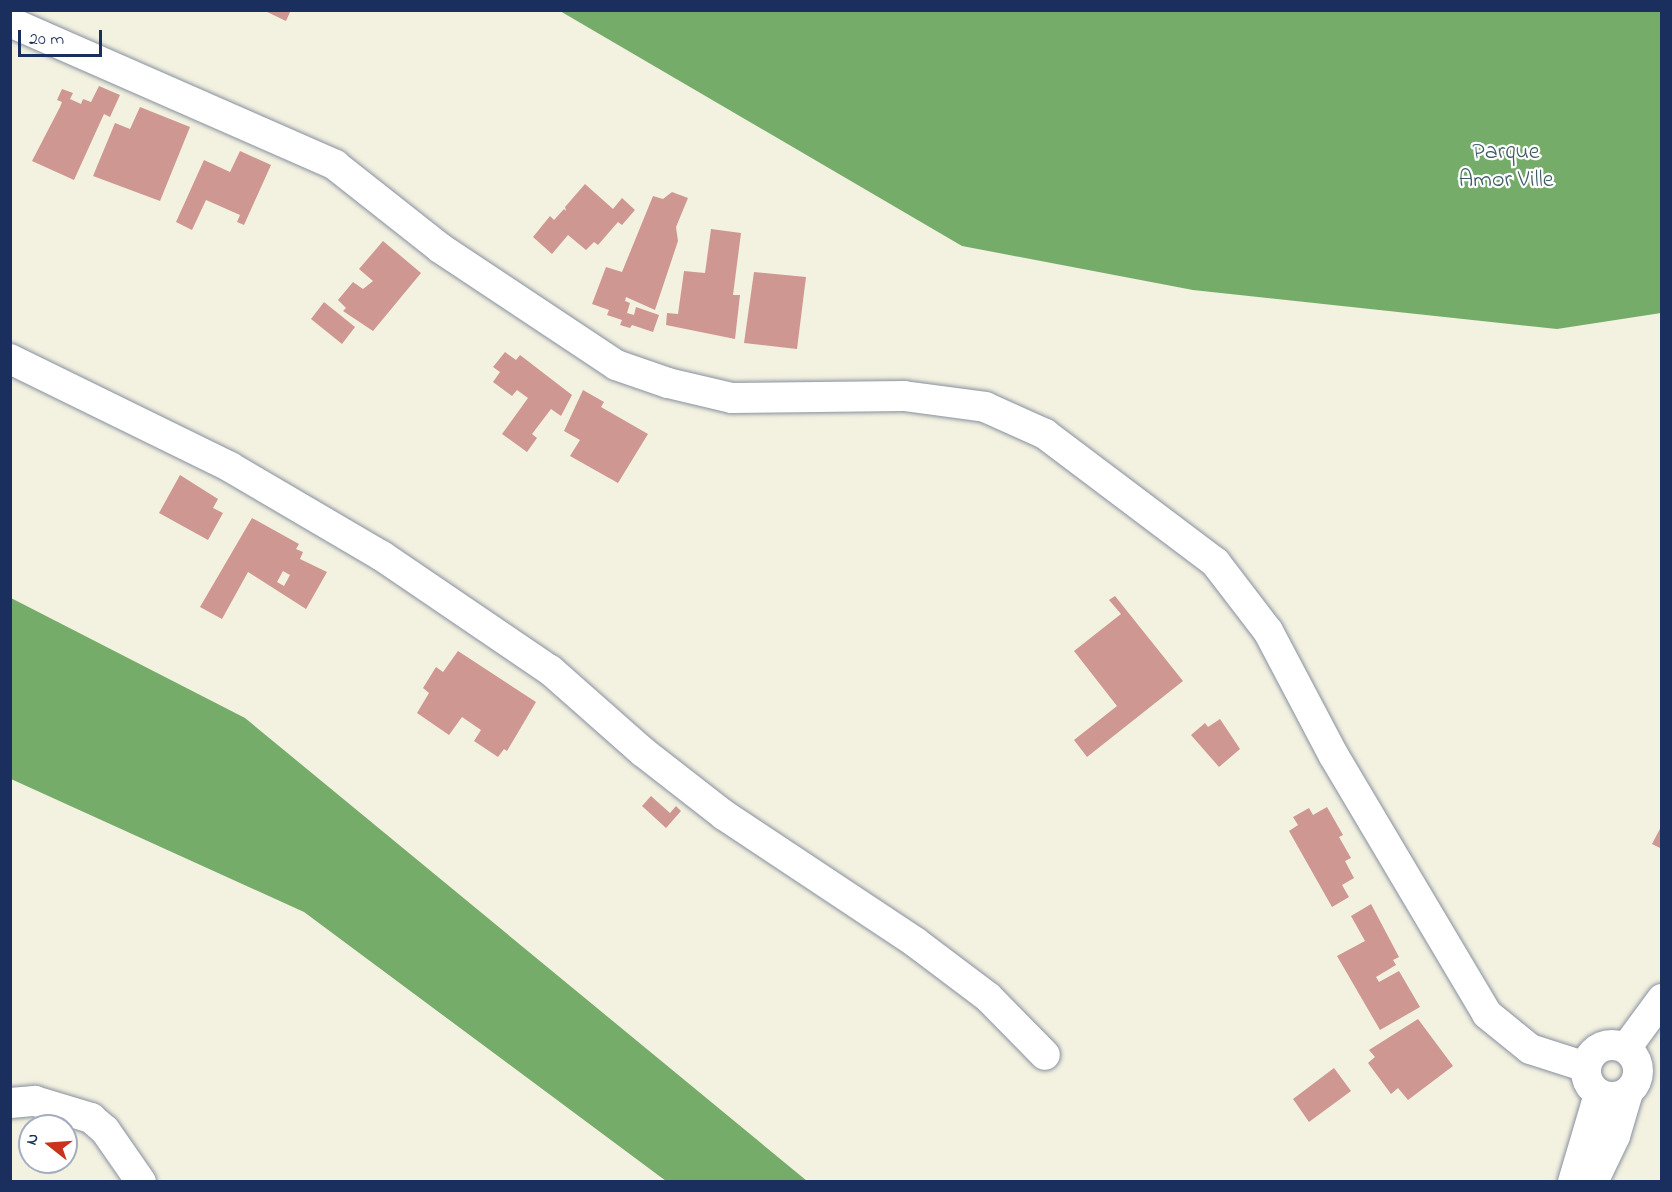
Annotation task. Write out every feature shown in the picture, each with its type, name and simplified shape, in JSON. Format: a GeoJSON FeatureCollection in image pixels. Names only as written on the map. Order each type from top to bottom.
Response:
{"type":"FeatureCollection","features":[{"type":"Feature","properties":{"kind":"street"},"geometry":{"type":"LineString","coordinates":[[10,22],[335,165],[440,248],[615,365],[668,383],[732,398],[904,396],[985,407],[1045,434],[1215,562],[1268,631],[1334,756],[1487,1014],[1530,1049],[1586,1067]]}},
{"type":"Feature","properties":{"kind":"street"},"geometry":{"type":"LineString","coordinates":[[10,359],[230,467],[382,556],[550,670],[643,752],[724,815],[915,942],[979,990],[1045,1055]]}},
{"type":"Feature","properties":{"kind":"street"},"geometry":{"type":"LineString","coordinates":[[1626,1048],[1662,999]]}},
{"type":"Feature","properties":{"kind":"street"},"geometry":{"type":"LineString","coordinates":[[1593,1182],[1643,1083],[1634,1055],[1626,1048],[1606,1045],[1596,1050],[1586,1067],[1587,1078],[1599,1094],[1619,1097],[1643,1083]]}},
{"type":"Feature","properties":{"kind":"street"},"geometry":{"type":"LineString","coordinates":[[1573,1182],[1599,1094]]}},
{"type":"Feature","properties":{"kind":"street"},"geometry":{"type":"LineString","coordinates":[[10,1103],[35,1101],[90,1118],[105,1130],[141,1182]]}},
{"type":"Feature","properties":{"kind":"green space","name":"Parque Amor Ville"},"geometry":{"type":"Polygon","coordinates":[[[560,11],[1661,11],[1661,313],[1557,329],[1193,290],[962,246],[560,11]]]}},
{"type":"Feature","properties":{"kind":"green space"},"geometry":{"type":"Polygon","coordinates":[[[11,598],[245,718],[807,1181],[666,1181],[304,912],[11,779],[11,598]]]}},
{"type":"Feature","properties":{"kind":"building"},"geometry":{"type":"Polygon","coordinates":[[[263,10],[291,10],[286,21],[263,10]]]}},
{"type":"Feature","properties":{"kind":"building"},"geometry":{"type":"Polygon","coordinates":[[[99,86],[120,95],[110,117],[104,114],[74,180],[32,161],[60,107],[62,102],[57,100],[62,89],[73,93],[70,99],[81,104],[83,99],[91,102],[99,86]]]}},
{"type":"Feature","properties":{"kind":"building"},"geometry":{"type":"Polygon","coordinates":[[[140,107],[190,127],[160,201],[93,176],[115,123],[130,129],[140,107]]]}},
{"type":"Feature","properties":{"kind":"building"},"geometry":{"type":"Polygon","coordinates":[[[240,151],[271,165],[244,225],[237,222],[240,215],[206,200],[192,230],[176,222],[204,160],[230,172],[240,151]]]}},
{"type":"Feature","properties":{"kind":"building"},"geometry":{"type":"Polygon","coordinates":[[[585,184],[613,209],[622,198],[635,210],[622,225],[618,222],[598,245],[594,242],[586,250],[568,235],[552,254],[533,237],[550,216],[554,220],[564,209],[566,211],[565,207],[585,184]]]}},
{"type":"Feature","properties":{"kind":"building"},"geometry":{"type":"Polygon","coordinates":[[[672,192],[688,198],[676,227],[678,241],[655,310],[626,297],[625,301],[630,303],[627,313],[634,315],[636,307],[659,315],[653,332],[632,325],[630,328],[620,325],[622,320],[607,315],[609,310],[592,304],[606,267],[622,272],[653,196],[663,199],[672,192]]]}},
{"type":"Feature","properties":{"kind":"building"},"geometry":{"type":"Polygon","coordinates":[[[711,229],[741,233],[733,295],[740,295],[735,339],[666,325],[667,313],[678,314],[684,271],[705,273],[711,229]]]}},
{"type":"Feature","properties":{"kind":"building"},"geometry":{"type":"Polygon","coordinates":[[[383,241],[421,273],[373,331],[343,311],[346,308],[338,300],[353,282],[363,289],[373,281],[359,269],[383,241]]]}},
{"type":"Feature","properties":{"kind":"building"},"geometry":{"type":"Polygon","coordinates":[[[754,272],[806,277],[797,349],[744,343],[754,272]]]}},
{"type":"Feature","properties":{"kind":"building"},"geometry":{"type":"Polygon","coordinates":[[[324,302],[355,327],[342,344],[311,319],[324,302]]]}},
{"type":"Feature","properties":{"kind":"building"},"geometry":{"type":"Polygon","coordinates":[[[505,352],[516,360],[520,355],[572,395],[561,416],[551,409],[532,434],[537,438],[527,452],[502,434],[528,398],[517,390],[512,396],[493,382],[500,372],[493,367],[505,352]]]}},
{"type":"Feature","properties":{"kind":"building"},"geometry":{"type":"Polygon","coordinates":[[[583,390],[604,402],[601,407],[648,434],[618,483],[570,456],[580,440],[564,431],[583,390]]]}},
{"type":"Feature","properties":{"kind":"building"},"geometry":{"type":"Polygon","coordinates":[[[180,475],[218,499],[213,508],[223,513],[208,540],[159,513],[180,475]]]}},
{"type":"Feature","properties":{"kind":"building"},"geometry":{"type":"Polygon","coordinates":[[[252,518],[299,544],[296,549],[303,552],[300,559],[327,572],[306,609],[248,572],[222,619],[200,607],[252,518]],[[283,571],[277,582],[284,586],[290,575],[283,571]]]}},
{"type":"Feature","properties":{"kind":"building"},"geometry":{"type":"Polygon","coordinates":[[[1115,596],[1183,681],[1087,757],[1074,740],[1117,706],[1074,651],[1121,614],[1109,600],[1115,596]]]}},
{"type":"Feature","properties":{"kind":"building"},"geometry":{"type":"Polygon","coordinates":[[[458,651],[536,702],[507,751],[504,749],[498,757],[474,741],[481,730],[462,717],[449,735],[417,713],[429,693],[423,688],[436,667],[443,672],[458,651]]]}},
{"type":"Feature","properties":{"kind":"building"},"geometry":{"type":"Polygon","coordinates":[[[1220,719],[1240,749],[1219,767],[1191,735],[1205,723],[1208,727],[1220,719]]]}},
{"type":"Feature","properties":{"kind":"building"},"geometry":{"type":"Polygon","coordinates":[[[651,796],[670,813],[676,806],[681,811],[666,828],[642,806],[651,796]]]}},
{"type":"Feature","properties":{"kind":"building"},"geometry":{"type":"Polygon","coordinates":[[[1327,807],[1343,835],[1339,837],[1351,858],[1345,861],[1354,878],[1342,885],[1349,897],[1332,907],[1289,831],[1298,825],[1293,817],[1309,808],[1313,815],[1327,807]]]}},
{"type":"Feature","properties":{"kind":"building"},"geometry":{"type":"Polygon","coordinates":[[[1662,825],[1662,849],[1652,844],[1662,825]]]}},
{"type":"Feature","properties":{"kind":"building"},"geometry":{"type":"Polygon","coordinates":[[[1371,904],[1399,957],[1393,960],[1396,965],[1376,977],[1379,982],[1399,971],[1420,1007],[1380,1030],[1337,956],[1365,941],[1351,916],[1371,904]]]}},
{"type":"Feature","properties":{"kind":"building"},"geometry":{"type":"Polygon","coordinates":[[[1418,1019],[1453,1066],[1408,1100],[1398,1088],[1391,1094],[1368,1063],[1375,1057],[1369,1050],[1418,1019]]]}},
{"type":"Feature","properties":{"kind":"building"},"geometry":{"type":"Polygon","coordinates":[[[1334,1068],[1351,1091],[1309,1122],[1293,1099],[1334,1068]]]}}]}
